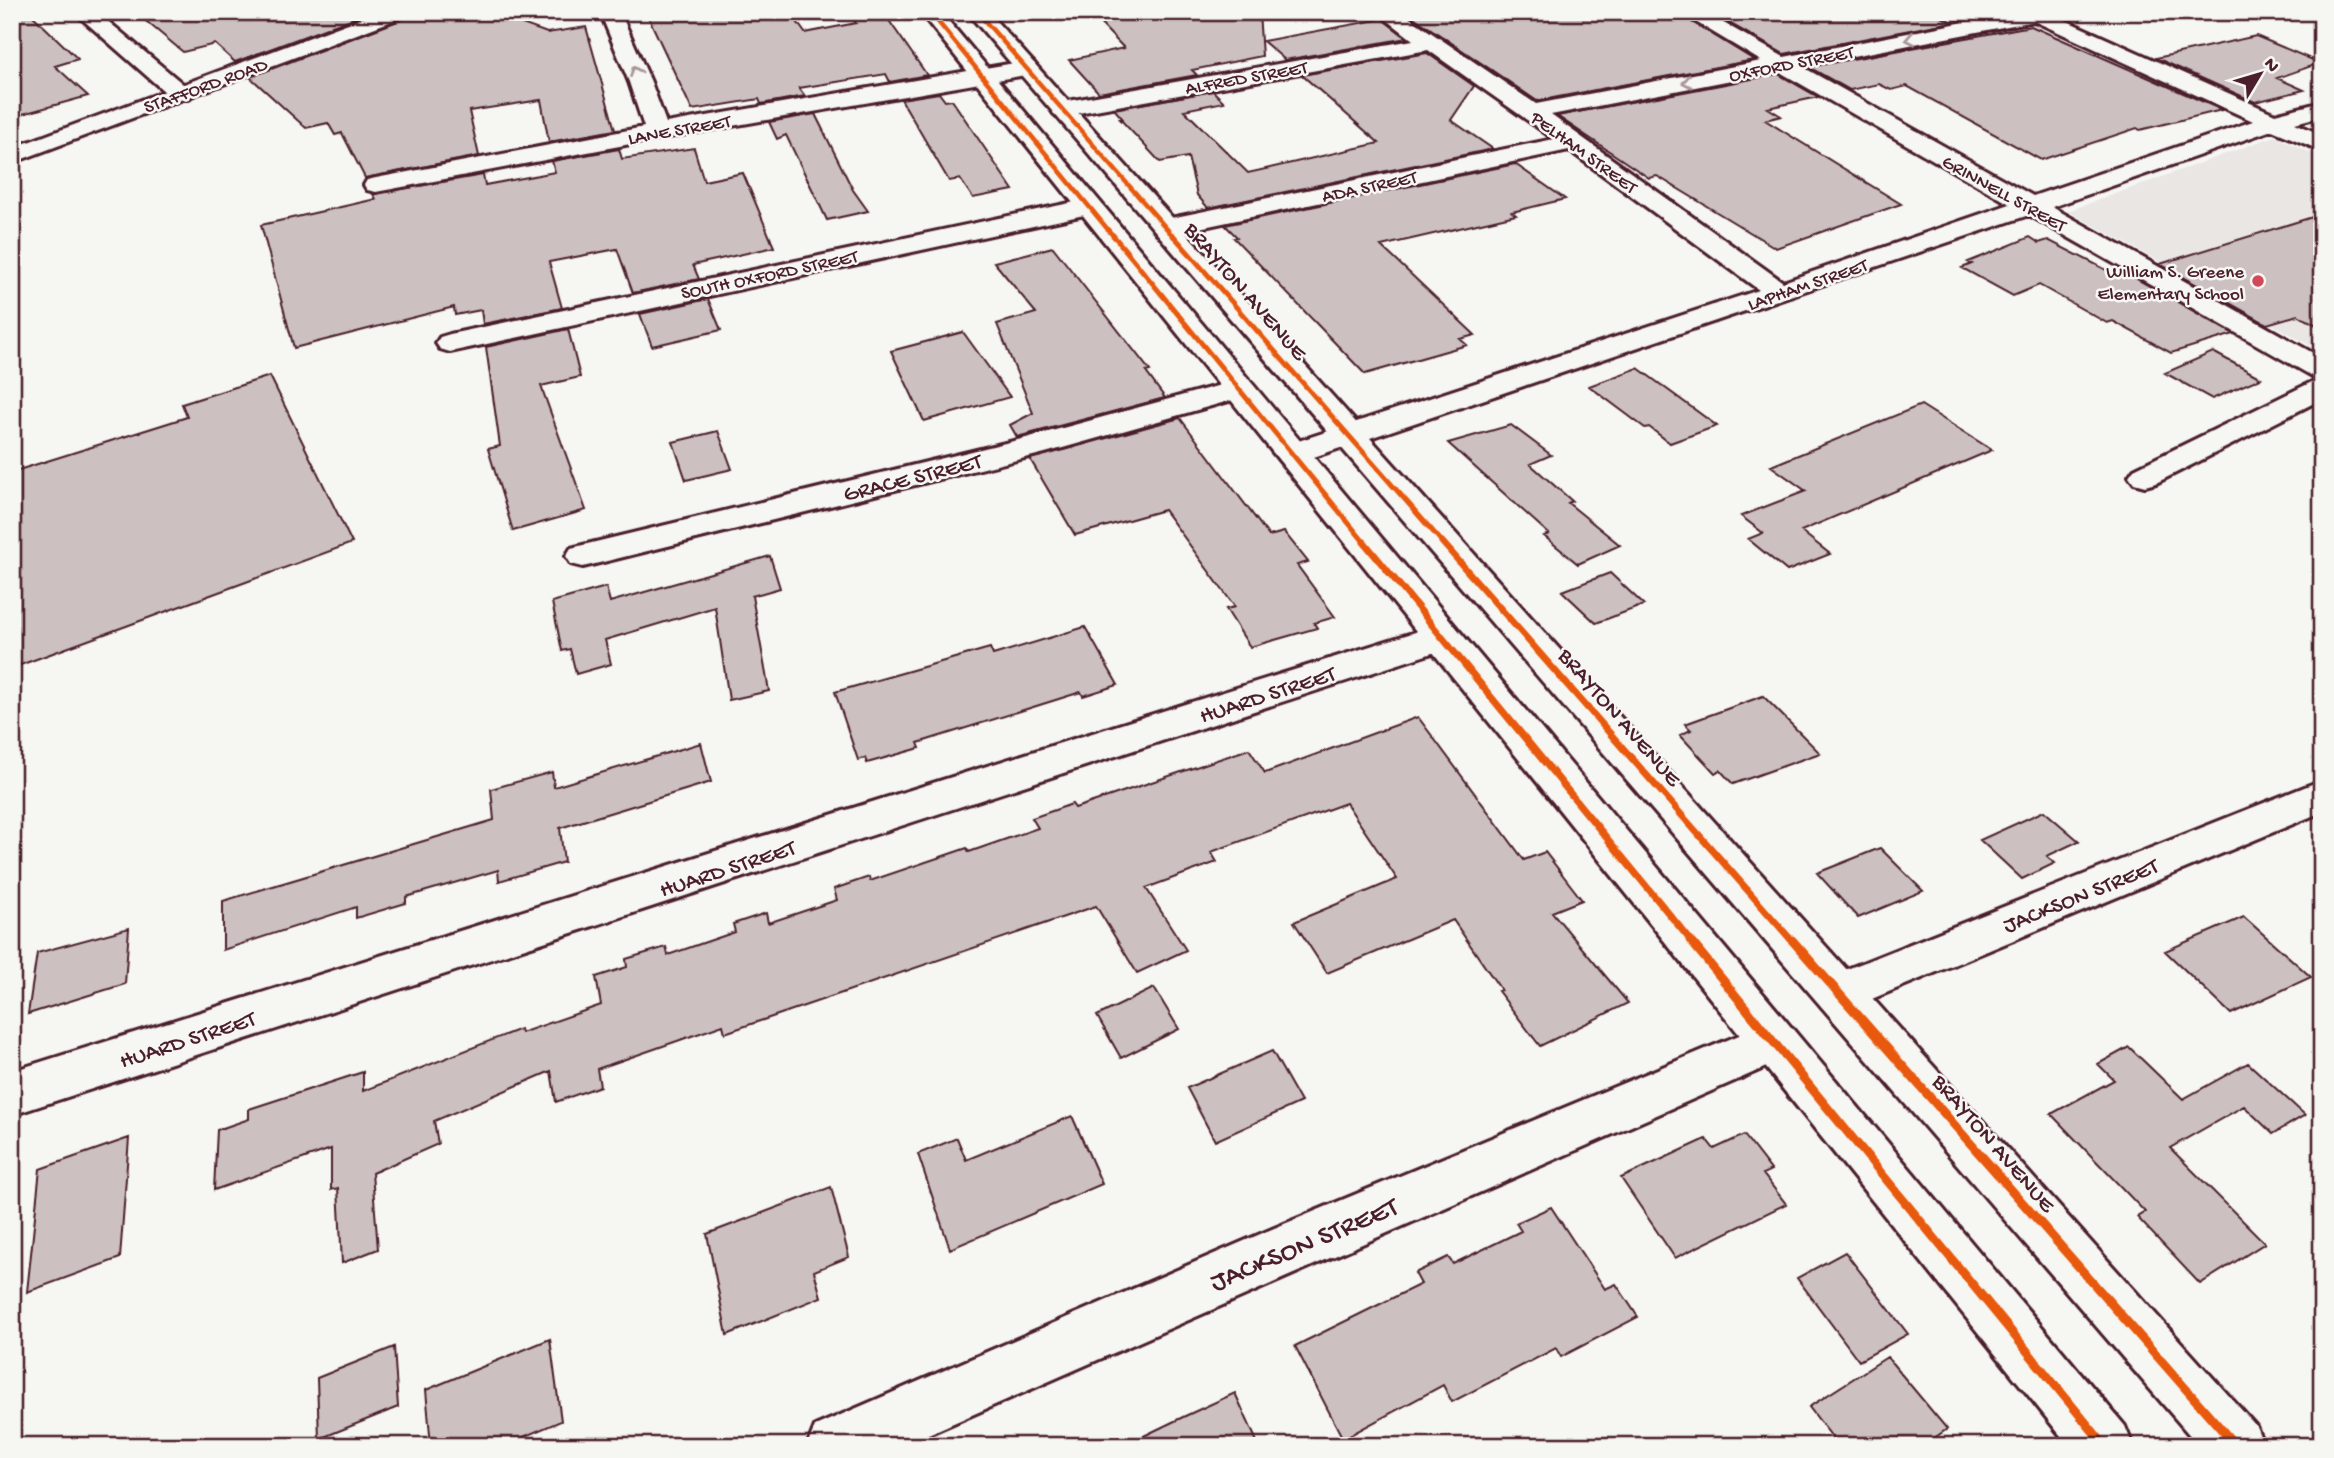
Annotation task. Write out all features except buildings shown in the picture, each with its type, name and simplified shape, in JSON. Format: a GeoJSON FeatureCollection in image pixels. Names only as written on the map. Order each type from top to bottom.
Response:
{"type":"FeatureCollection","features":[{"type":"Feature","properties":{"kind":"street"},"geometry":{"type":"LineString","coordinates":[[84,12],[181,94]]}},
{"type":"Feature","properties":{"kind":"street","name":"STAFFORD ROAD"},"geometry":{"type":"LineString","coordinates":[[12,156],[398,12]]}},
{"type":"Feature","properties":{"kind":"street"},"geometry":{"type":"LineString","coordinates":[[610,12],[640,82],[657,132]]}},
{"type":"Feature","properties":{"kind":"street"},"geometry":{"type":"LineString","coordinates":[[930,12],[2105,1446]]}},
{"type":"Feature","properties":{"kind":"street","name":"BRAYTON AVENUE"},"geometry":{"type":"LineString","coordinates":[[977,12],[2236,1446]]}},
{"type":"Feature","properties":{"kind":"street","name":"PELHAM STREET"},"geometry":{"type":"LineString","coordinates":[[1388,12],[1429,43],[1532,111],[1780,292]]}},
{"type":"Feature","properties":{"kind":"street","name":"GRINNELL STREET"},"geometry":{"type":"LineString","coordinates":[[1689,12],[2322,370]]}},
{"type":"Feature","properties":{"kind":"street"},"geometry":{"type":"LineString","coordinates":[[2039,13],[2322,144]]}},
{"type":"Feature","properties":{"kind":"street","name":"OXFORD STREET"},"geometry":{"type":"LineString","coordinates":[[1532,111],[2039,13]]}},
{"type":"Feature","properties":{"kind":"street","name":"ALFRED STREET"},"geometry":{"type":"LineString","coordinates":[[1062,109],[1429,43]]}},
{"type":"Feature","properties":{"kind":"street","name":"LANE STREET"},"geometry":{"type":"LineString","coordinates":[[376,185],[657,132],[1026,68]]}},
{"type":"Feature","properties":{"kind":"street","name":"LAPHAM STREET"},"geometry":{"type":"LineString","coordinates":[[1291,454],[1350,437],[2032,207],[2273,122],[2322,109]]}},
{"type":"Feature","properties":{"kind":"street","name":"ADA STREET"},"geometry":{"type":"LineString","coordinates":[[1166,227],[1572,142]]}},
{"type":"Feature","properties":{"kind":"street","name":"SOUTH OXFORD STREET"},"geometry":{"type":"LineString","coordinates":[[450,342],[1089,207]]}},
{"type":"Feature","properties":{"kind":"street"},"geometry":{"type":"LineString","coordinates":[[2145,476],[2322,387]]}},
{"type":"Feature","properties":{"kind":"street","name":"GRACE STREET"},"geometry":{"type":"LineString","coordinates":[[583,556],[1034,446],[1238,389]]}},
{"type":"Feature","properties":{"kind":"street","name":"HUARD STREET"},"geometry":{"type":"LineString","coordinates":[[12,1094],[1441,637]]}},
{"type":"Feature","properties":{"kind":"street","name":"JACKSON STREET"},"geometry":{"type":"LineString","coordinates":[[1838,993],[2322,795]]}},
{"type":"Feature","properties":{"kind":"street","name":"JACKSON STREET"},"geometry":{"type":"LineString","coordinates":[[835,1446],[1290,1247],[1773,1042]]}},
{"type":"Feature","properties":{"kind":"shaded area","name":"William S. Greene Elementary School"},"geometry":{"type":"Polygon","coordinates":[[[2275,136],[2322,158],[2322,352],[2068,211],[2275,136]]]}},
{"type":"Feature","properties":{"kind":"cycle path"},"geometry":{"type":"LineString","coordinates":[[930,12],[2105,1446]]}},
{"type":"Feature","properties":{"kind":"cycle path"},"geometry":{"type":"LineString","coordinates":[[977,12],[2236,1446]]}},
{"type":"Feature","properties":{"kind":"place","name":"William S. Greene Elementary School"},"geometry":{"type":"Point","coordinates":[2258,281]}}]}
